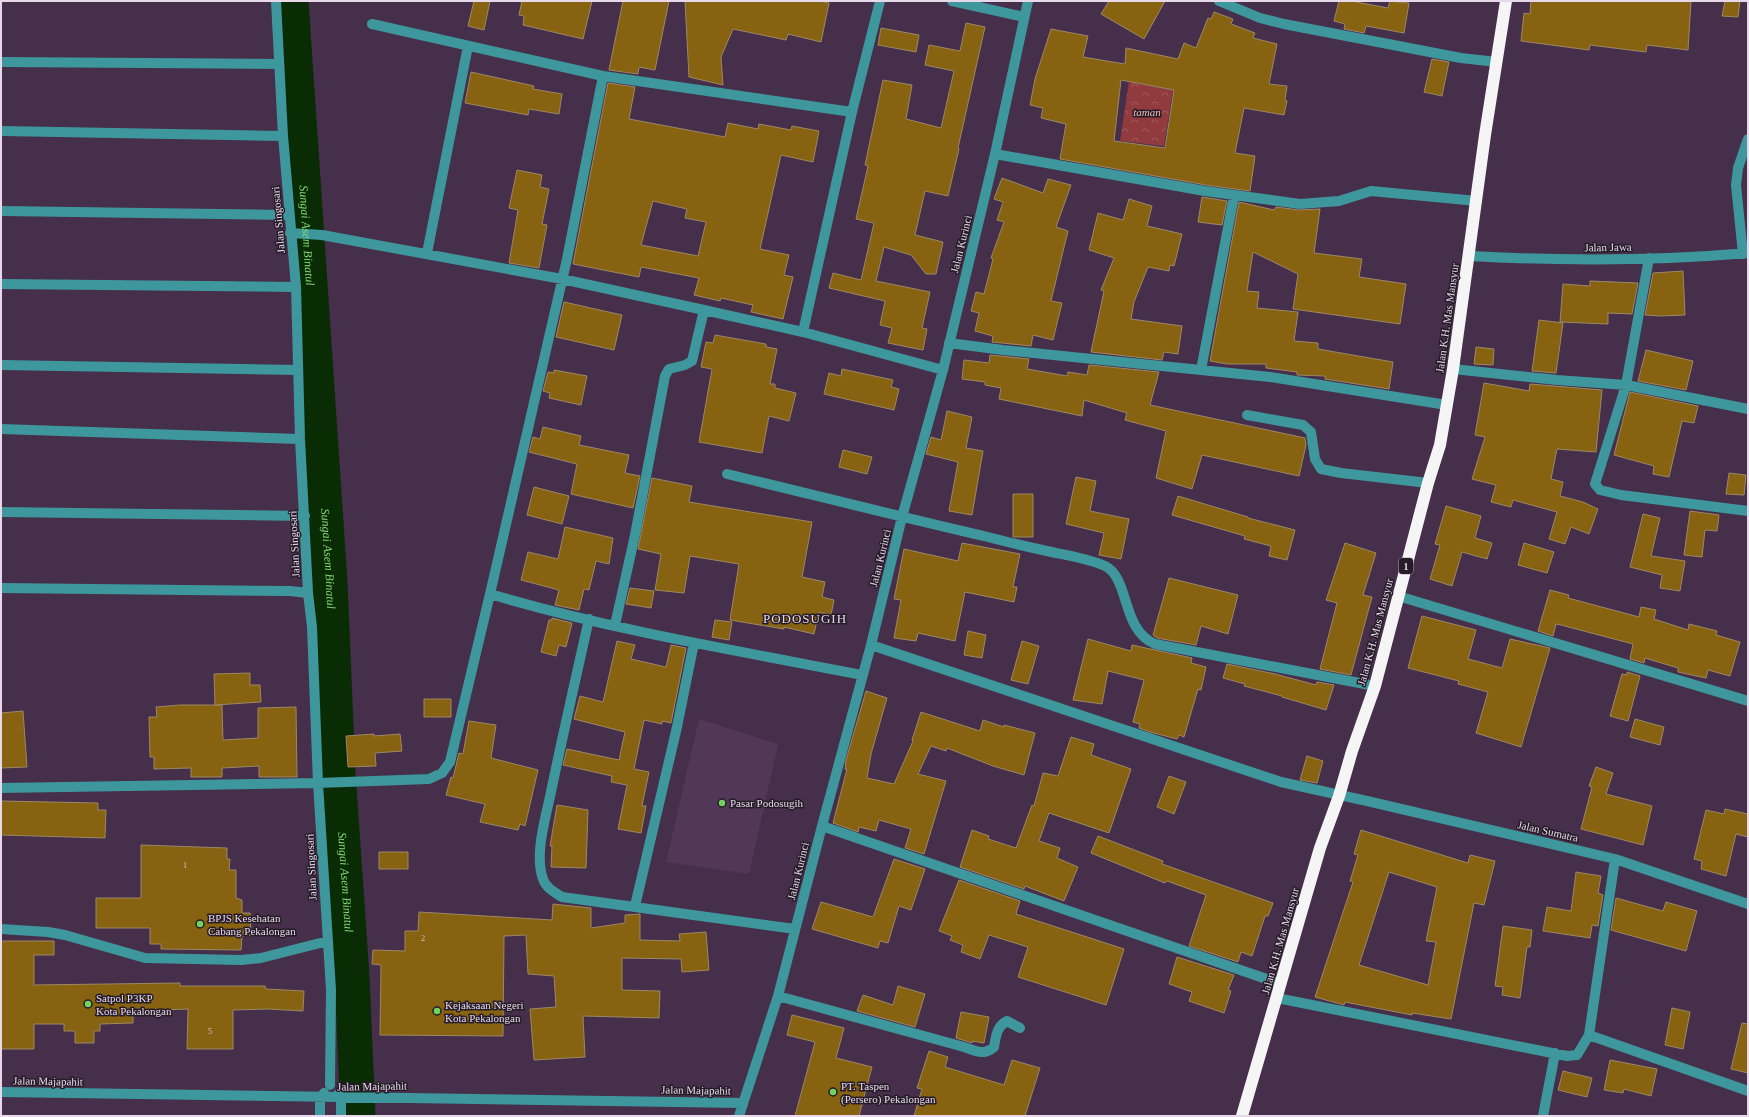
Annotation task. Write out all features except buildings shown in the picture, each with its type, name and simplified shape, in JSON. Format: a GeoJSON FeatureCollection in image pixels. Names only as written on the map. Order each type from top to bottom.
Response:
{"type":"FeatureCollection","features":[{"type":"Feature","properties":{"kind":"highway","name":"Jalan K.H. Mas Mansyur"},"geometry":{"type":"LineString","coordinates":[[1242,1116],[1320,848],[1339,796],[1352,751],[1375,686],[1428,484],[1440,445],[1470,256],[1485,135],[1506,1]]}},
{"type":"Feature","properties":{"kind":"street","name":"Jalan Singosari"},"geometry":{"type":"LineString","coordinates":[[276,1],[283,136],[290,233],[296,287],[300,439],[308,593],[312,627],[322,783],[331,990],[330,1085]]}},
{"type":"Feature","properties":{"kind":"street"},"geometry":{"type":"LineString","coordinates":[[803,332],[852,112],[880,1]]}},
{"type":"Feature","properties":{"kind":"street"},"geometry":{"type":"LineString","coordinates":[[952,1],[1024,18]]}},
{"type":"Feature","properties":{"kind":"street","name":"Jalan Kurinci"},"geometry":{"type":"LineString","coordinates":[[739,1116],[778,996],[871,645],[902,517],[943,370],[995,154],[1028,1]]}},
{"type":"Feature","properties":{"kind":"street"},"geometry":{"type":"LineString","coordinates":[[1219,1],[1260,18],[1284,24],[1461,58],[1497,62]]}},
{"type":"Feature","properties":{"kind":"street"},"geometry":{"type":"LineString","coordinates":[[372,24],[603,76],[852,112]]}},
{"type":"Feature","properties":{"kind":"street"},"geometry":{"type":"LineString","coordinates":[[427,253],[468,46]]}},
{"type":"Feature","properties":{"kind":"street"},"geometry":{"type":"LineString","coordinates":[[1,62],[279,64]]}},
{"type":"Feature","properties":{"kind":"street"},"geometry":{"type":"LineString","coordinates":[[1,788],[322,783],[350,780],[429,779],[442,773],[450,762],[490,594],[567,259],[603,76]]}},
{"type":"Feature","properties":{"kind":"street"},"geometry":{"type":"LineString","coordinates":[[1,131],[283,136]]}},
{"type":"Feature","properties":{"kind":"street"},"geometry":{"type":"LineString","coordinates":[[1745,254],[1736,185],[1738,168],[1748,139]]}},
{"type":"Feature","properties":{"kind":"street"},"geometry":{"type":"LineString","coordinates":[[995,154],[1234,196],[1306,204],[1339,201],[1371,191],[1477,201]]}},
{"type":"Feature","properties":{"kind":"street"},"geometry":{"type":"LineString","coordinates":[[1201,370],[1234,196]]}},
{"type":"Feature","properties":{"kind":"street"},"geometry":{"type":"LineString","coordinates":[[1,212],[289,215]]}},
{"type":"Feature","properties":{"kind":"street"},"geometry":{"type":"LineString","coordinates":[[290,233],[322,235],[427,253],[465,262],[562,279],[803,332],[943,370]]}},
{"type":"Feature","properties":{"kind":"street","name":"Jalan Jawa"},"geometry":{"type":"LineString","coordinates":[[1470,256],[1523,259],[1602,260],[1745,254]]}},
{"type":"Feature","properties":{"kind":"street"},"geometry":{"type":"LineString","coordinates":[[1649,258],[1626,385],[1595,484],[1600,490],[1621,495],[1748,510]]}},
{"type":"Feature","properties":{"kind":"street"},"geometry":{"type":"LineString","coordinates":[[1,284],[296,287]]}},
{"type":"Feature","properties":{"kind":"street"},"geometry":{"type":"LineString","coordinates":[[615,625],[635,535],[664,376],[669,369],[685,365],[692,361],[704,310]]}},
{"type":"Feature","properties":{"kind":"street"},"geometry":{"type":"LineString","coordinates":[[949,343],[1003,350],[1270,377],[1447,405]]}},
{"type":"Feature","properties":{"kind":"street"},"geometry":{"type":"LineString","coordinates":[[1,365],[298,370]]}},
{"type":"Feature","properties":{"kind":"street"},"geometry":{"type":"LineString","coordinates":[[1453,369],[1557,380],[1626,385],[1748,409]]}},
{"type":"Feature","properties":{"kind":"street"},"geometry":{"type":"LineString","coordinates":[[1247,415],[1303,426],[1311,432],[1314,459],[1320,469],[1428,484]]}},
{"type":"Feature","properties":{"kind":"street"},"geometry":{"type":"LineString","coordinates":[[1,429],[300,439]]}},
{"type":"Feature","properties":{"kind":"street"},"geometry":{"type":"LineString","coordinates":[[727,474],[902,517],[1094,561],[1107,567],[1114,573],[1133,622],[1139,633],[1146,640],[1155,644],[1375,686]]}},
{"type":"Feature","properties":{"kind":"street"},"geometry":{"type":"LineString","coordinates":[[1,512],[305,516]]}},
{"type":"Feature","properties":{"kind":"street"},"geometry":{"type":"LineString","coordinates":[[1,588],[290,591],[308,593]]}},
{"type":"Feature","properties":{"kind":"street"},"geometry":{"type":"LineString","coordinates":[[490,594],[694,643],[863,675]]}},
{"type":"Feature","properties":{"kind":"street"},"geometry":{"type":"LineString","coordinates":[[1398,596],[1748,700]]}},
{"type":"Feature","properties":{"kind":"street"},"geometry":{"type":"LineString","coordinates":[[589,619],[559,751],[541,844],[541,870],[543,880],[551,891],[562,897],[795,929]]}},
{"type":"Feature","properties":{"kind":"street"},"geometry":{"type":"LineString","coordinates":[[635,906],[677,727],[694,643]]}},
{"type":"Feature","properties":{"kind":"street","name":"Jalan Sumatra"},"geometry":{"type":"LineString","coordinates":[[871,645],[1281,782],[1615,859],[1748,904]]}},
{"type":"Feature","properties":{"kind":"street"},"geometry":{"type":"LineString","coordinates":[[822,826],[1281,984]]}},
{"type":"Feature","properties":{"kind":"street"},"geometry":{"type":"LineString","coordinates":[[1277,998],[1555,1054],[1567,1056],[1577,1055],[1589,1035],[1615,859]]}},
{"type":"Feature","properties":{"kind":"street"},"geometry":{"type":"LineString","coordinates":[[1,929],[48,932],[65,935],[145,958],[241,960],[261,958],[328,941]]}},
{"type":"Feature","properties":{"kind":"street"},"geometry":{"type":"LineString","coordinates":[[778,996],[964,1047],[980,1053],[988,1052],[994,1047],[1001,1024],[1007,1021],[1020,1028]]}},
{"type":"Feature","properties":{"kind":"street"},"geometry":{"type":"LineString","coordinates":[[1589,1035],[1748,1090]]}},
{"type":"Feature","properties":{"kind":"street"},"geometry":{"type":"LineString","coordinates":[[1543,1116],[1555,1054]]}},
{"type":"Feature","properties":{"kind":"street"},"geometry":{"type":"LineString","coordinates":[[320,1116],[320,1098],[330,1085],[345,1098],[341,1116]]}},
{"type":"Feature","properties":{"kind":"street","name":"Jalan Majapahit"},"geometry":{"type":"LineString","coordinates":[[1,1092],[320,1098],[380,1097],[743,1103]]}},
{"type":"Feature","properties":{"kind":"shaded area","name":"Pasar Podosugih"},"geometry":{"type":"Polygon","coordinates":[[[699,719],[778,744],[749,874],[666,862],[699,719]]]}},
{"type":"Feature","properties":{"kind":"green space","name":"taman"},"geometry":{"type":"Polygon","coordinates":[[[1129,82],[1173,90],[1164,146],[1120,141],[1129,82]]]}},
{"type":"Feature","properties":{"kind":"waterway","name":"Sungai Asem Binatul"},"geometry":{"type":"LineString","coordinates":[[291,1],[330,582],[338,773],[352,976],[358,1116]]}},
{"type":"Feature","properties":{"kind":"place","name":"Pasar Podosugih"},"geometry":{"type":"Point","coordinates":[722,803]}},
{"type":"Feature","properties":{"kind":"place","name":"BPJS Kesehatan Cabang Pekalongan"},"geometry":{"type":"Point","coordinates":[200,924]}},
{"type":"Feature","properties":{"kind":"place","name":"Satpol P3KP Kota Pekalongan"},"geometry":{"type":"Point","coordinates":[88,1004]}},
{"type":"Feature","properties":{"kind":"place","name":"Kejaksaan Negeri Kota Pekalongan"},"geometry":{"type":"Point","coordinates":[437,1011]}},
{"type":"Feature","properties":{"kind":"place","name":"PT. Taspen (Persero) Pekalongan"},"geometry":{"type":"Point","coordinates":[833,1092]}},
{"type":"Feature","properties":{"kind":"district","name":"PODOSUGIH"},"geometry":{"type":"Point","coordinates":[805,618]}}]}
